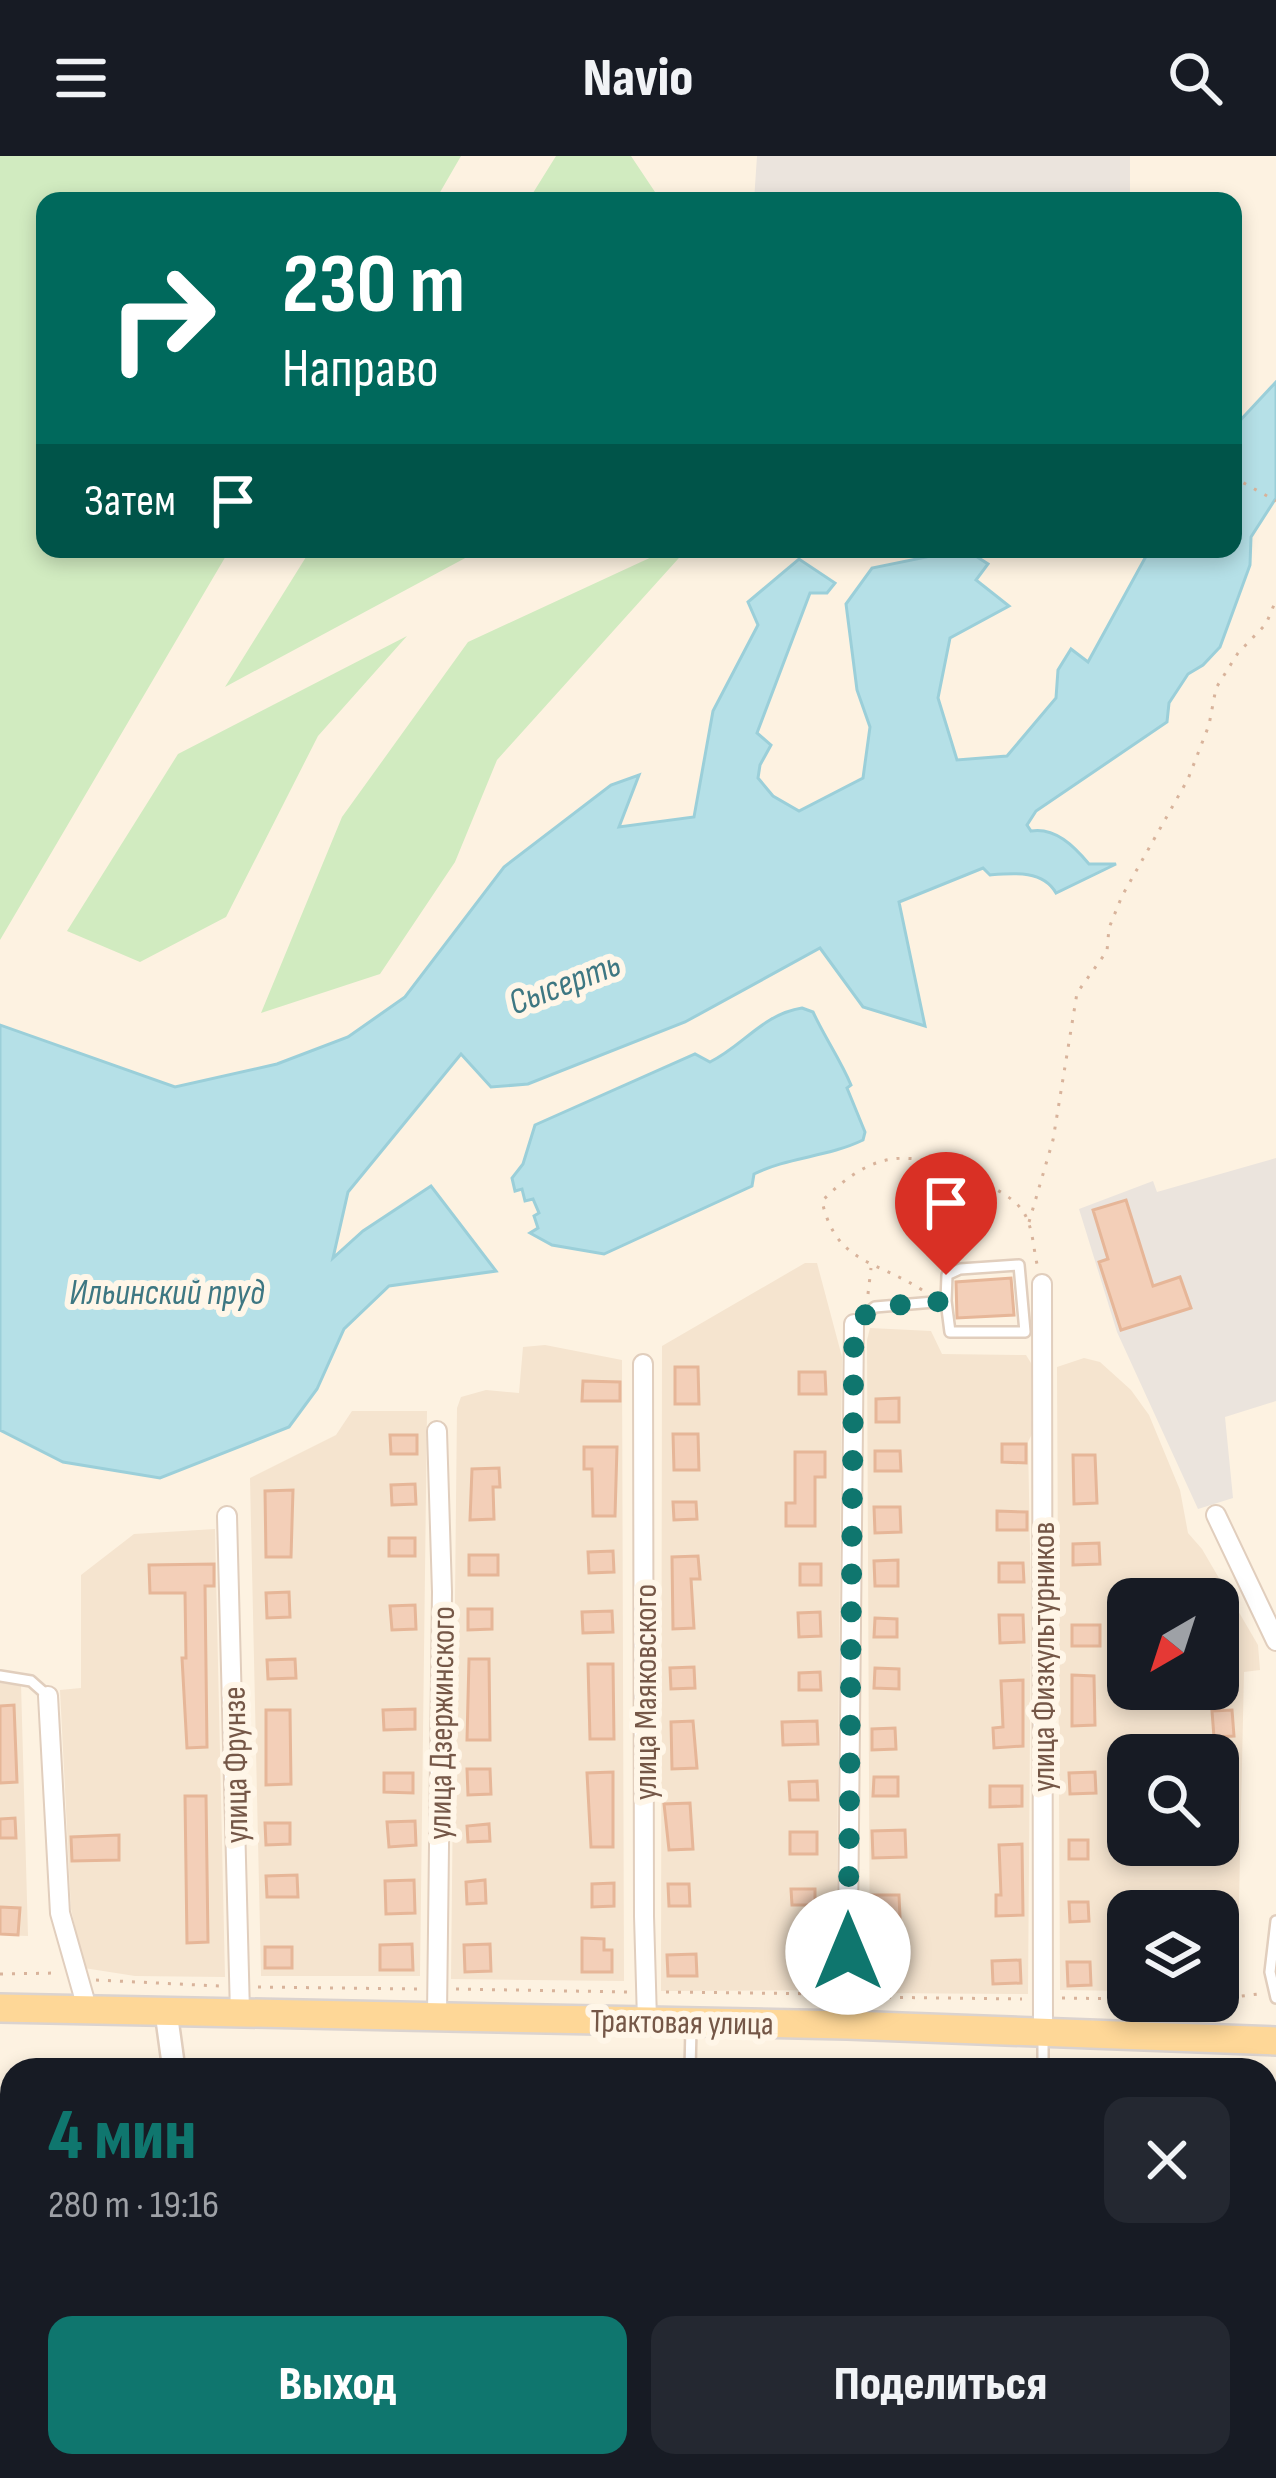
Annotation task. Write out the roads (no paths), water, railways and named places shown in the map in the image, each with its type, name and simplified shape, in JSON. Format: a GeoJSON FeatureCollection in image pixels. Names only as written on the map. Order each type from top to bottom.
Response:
{"type":"FeatureCollection","features":[{"type":"Feature","properties":{"kind":"main road","name":"Трактовая улица"},"geometry":{"type":"LineString","coordinates":[[0,2008],[166,2012],[240,2000],[437,2002],[647,2020],[1043,2030],[1276,2042]]}},
{"type":"Feature","properties":{"kind":"street","name":"улица Физкультурников"},"geometry":{"type":"LineString","coordinates":[[1042,1284],[1043,2030]]}},
{"type":"Feature","properties":{"kind":"street"},"geometry":{"type":"LineString","coordinates":[[847,2025],[860,1320]]}},
{"type":"Feature","properties":{"kind":"street","name":"улица Маяковского"},"geometry":{"type":"LineString","coordinates":[[643,1364],[647,2020]]}},
{"type":"Feature","properties":{"kind":"street","name":"улица Дзержинского"},"geometry":{"type":"LineString","coordinates":[[437,1431],[442,1592],[437,2002]]}},
{"type":"Feature","properties":{"kind":"street"},"geometry":{"type":"LineString","coordinates":[[1216,1515],[1276,1641]]}},
{"type":"Feature","properties":{"kind":"street","name":"улица Фрунзе"},"geometry":{"type":"LineString","coordinates":[[227,1516],[240,2000]]}},
{"type":"Feature","properties":{"kind":"street"},"geometry":{"type":"LineString","coordinates":[[48,1696],[60,1913],[87,2008]]}},
{"type":"Feature","properties":{"kind":"street"},"geometry":{"type":"LineString","coordinates":[[166,2012],[171,2058]]}},
{"type":"Feature","properties":{"kind":"lane"},"geometry":{"type":"LineString","coordinates":[[1019,1265],[1025,1332],[950,1332],[941,1301],[946,1275],[960,1268],[1019,1265]]}},
{"type":"Feature","properties":{"kind":"lane"},"geometry":{"type":"LineString","coordinates":[[860,1320],[875,1307],[941,1301]]}},
{"type":"Feature","properties":{"kind":"lane"},"geometry":{"type":"LineString","coordinates":[[0,1676],[31,1681],[48,1696]]}},
{"type":"Feature","properties":{"kind":"lane"},"geometry":{"type":"LineString","coordinates":[[1275,1995],[1270,1972],[1276,1921]]}},
{"type":"Feature","properties":{"kind":"lane"},"geometry":{"type":"LineString","coordinates":[[691,2021],[691,2058]]}},
{"type":"Feature","properties":{"kind":"lane"},"geometry":{"type":"LineString","coordinates":[[1043,2030],[1043,2058]]}},
{"type":"Feature","properties":{"kind":"water","name":"Ильинский пруд"},"geometry":{"type":"Polygon","coordinates":[[[1276,382],[1276,498],[1251,537],[1250,565],[1220,647],[1188,674],[1169,703],[1167,722],[1036,811],[1027,825],[1031,831],[1063,839],[1089,864],[1116,864],[1056,893],[1036,877],[990,875],[983,868],[899,902],[925,1026],[863,1007],[820,948],[685,1022],[528,1084],[491,1087],[461,1054],[348,1192],[333,1258],[363,1231],[431,1186],[496,1271],[389,1286],[344,1329],[317,1389],[289,1427],[160,1478],[63,1462],[0,1430],[0,1025],[175,1087],[277,1064],[348,1037],[405,997],[504,867],[611,785],[639,775],[619,827],[694,817],[713,711],[758,625],[748,602],[799,559],[835,583],[827,593],[810,593],[757,733],[771,745],[758,778],[773,796],[799,811],[863,778],[870,727],[857,690],[846,604],[872,568],[921,558],[979,558],[988,564],[976,580],[1009,606],[950,638],[938,698],[957,760],[1007,756],[1056,698],[1058,670],[1071,649],[1088,662],[1145,558],[1242,558],[1242,418],[1276,382]]]}},
{"type":"Feature","properties":{"kind":"water"},"geometry":{"type":"Polygon","coordinates":[[[802,1008],[813,1012],[847,1075],[851,1085],[847,1088],[865,1132],[863,1140],[754,1174],[752,1186],[604,1254],[552,1245],[530,1233],[538,1228],[534,1216],[539,1213],[533,1199],[525,1201],[522,1189],[515,1191],[512,1178],[523,1164],[535,1125],[695,1054],[710,1062],[764,1024],[802,1008]]]}},
{"type":"Feature","properties":{"kind":"water label","name":"Сысерть"},"geometry":{"type":"Point","coordinates":[564,982]}}]}
